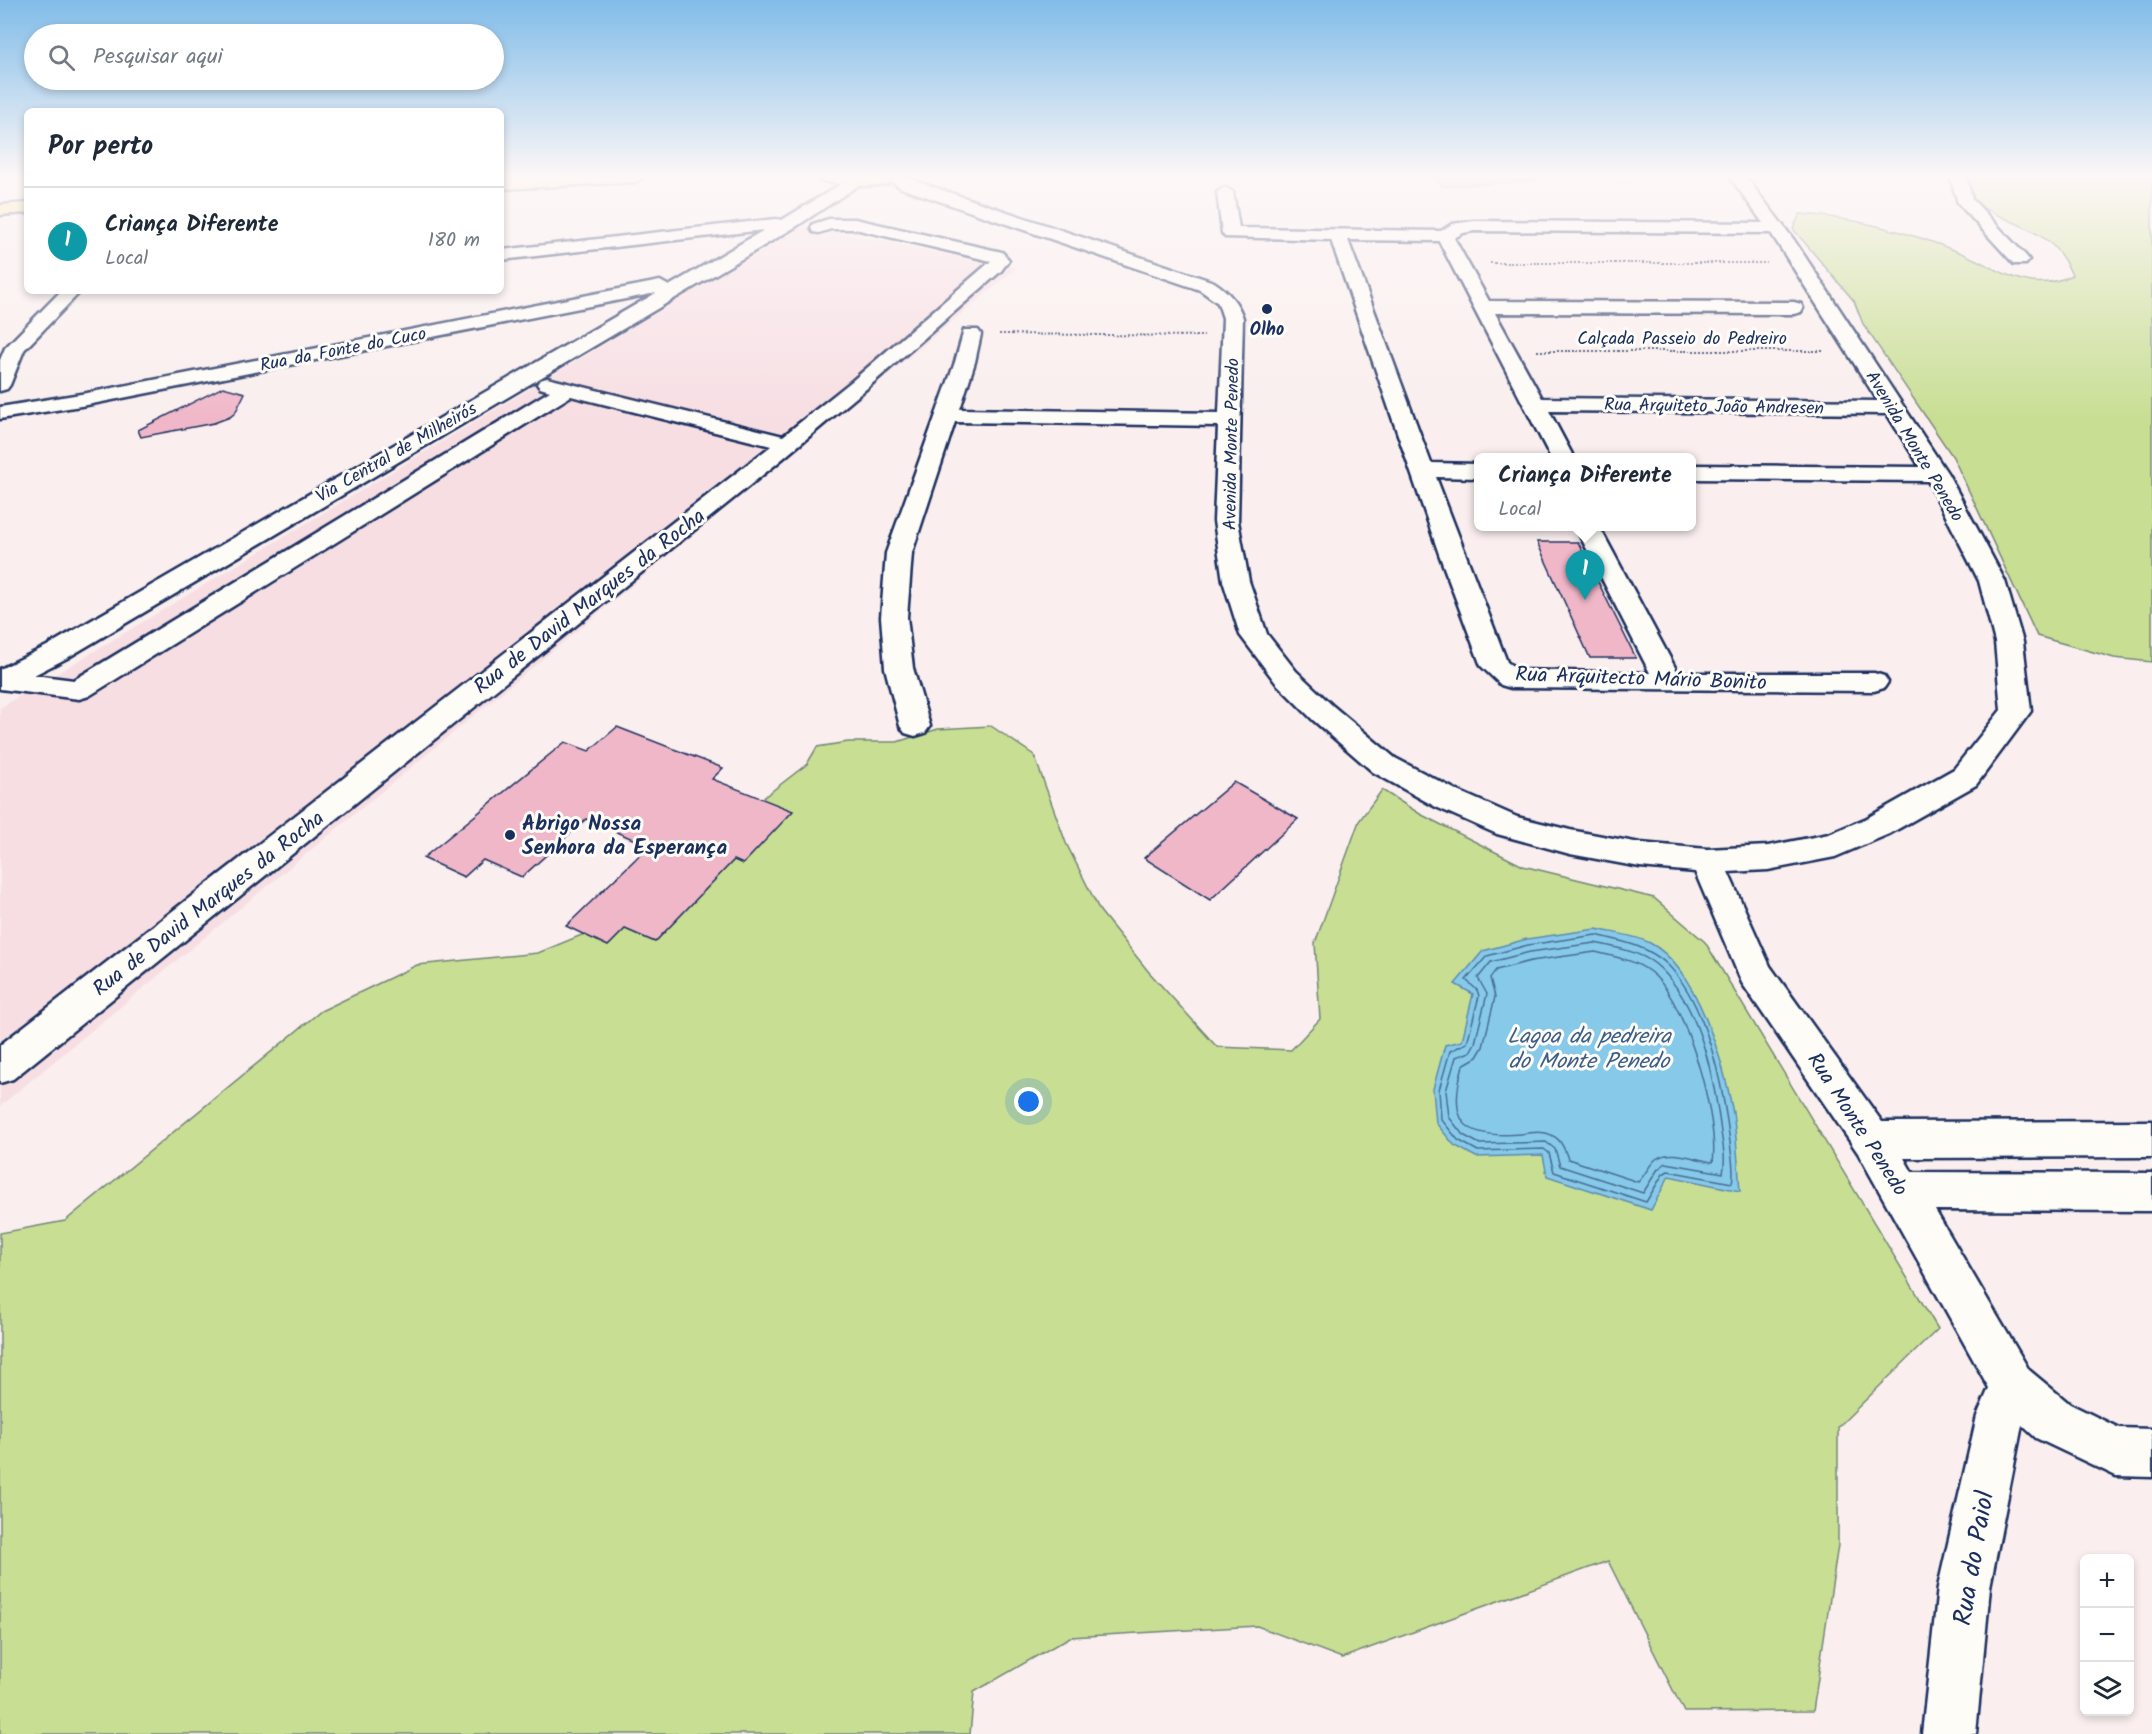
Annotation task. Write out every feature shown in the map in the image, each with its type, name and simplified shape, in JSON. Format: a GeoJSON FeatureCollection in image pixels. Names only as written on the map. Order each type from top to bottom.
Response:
{"type":"FeatureCollection","features":[{"type":"Feature","properties":{"kind":"street","name":"Via Central de Milheirós"},"geometry":{"type":"LineString","coordinates":[[0,680],[57,652],[728,258]]}},
{"type":"Feature","properties":{"kind":"street","name":"Rua de David Marques da Rocha"},"geometry":{"type":"LineString","coordinates":[[0,1067],[859,385],[995,267],[954,258]]}},
{"type":"Feature","properties":{"kind":"street","name":"Avenida Monte Penedo"},"geometry":{"type":"LineString","coordinates":[[1124,258],[1207,286],[1221,294],[1230,306],[1233,318],[1226,521],[1236,581],[1254,635],[1286,677],[1323,713],[1384,765],[1447,799],[1508,826],[1570,842],[1640,855],[1707,861],[1768,858],[1835,845],[1878,826],[1965,777],[2016,711],[2009,642],[1992,581],[1936,474],[1795,258]]}},
{"type":"Feature","properties":{"kind":"street","name":"Rua Arquitecto Mário Bonito"},"geometry":{"type":"LineString","coordinates":[[1346,258],[1452,554],[1496,666],[1511,679],[1874,682]]}},
{"type":"Feature","properties":{"kind":"street"},"geometry":{"type":"LineString","coordinates":[[1456,258],[1560,453]]}},
{"type":"Feature","properties":{"kind":"street","name":"Rua da Fonte do Cuco"},"geometry":{"type":"LineString","coordinates":[[0,413],[99,397],[685,282]]}},
{"type":"Feature","properties":{"kind":"street"},"geometry":{"type":"LineString","coordinates":[[0,386],[15,348],[69,294]]}},
{"type":"Feature","properties":{"kind":"street"},"geometry":{"type":"LineString","coordinates":[[1483,307],[1794,308]]}},
{"type":"Feature","properties":{"kind":"street"},"geometry":{"type":"LineString","coordinates":[[915,726],[899,668],[894,617],[899,553],[965,362],[971,334]]}},
{"type":"Feature","properties":{"kind":"street"},"geometry":{"type":"LineString","coordinates":[[522,378],[786,443]]}},
{"type":"Feature","properties":{"kind":"street"},"geometry":{"type":"LineString","coordinates":[[0,680],[79,690],[568,389]]}},
{"type":"Feature","properties":{"kind":"street","name":"Rua Arquiteto João Andresen"},"geometry":{"type":"LineString","coordinates":[[1534,404],[1894,408]]}},
{"type":"Feature","properties":{"kind":"street"},"geometry":{"type":"LineString","coordinates":[[947,415],[1230,420]]}},
{"type":"Feature","properties":{"kind":"street"},"geometry":{"type":"LineString","coordinates":[[1423,470],[1474,471]]}},
{"type":"Feature","properties":{"kind":"street"},"geometry":{"type":"LineString","coordinates":[[1696,472],[1936,474]]}},
{"type":"Feature","properties":{"kind":"street"},"geometry":{"type":"LineString","coordinates":[[1590,531],[1669,682]]}},
{"type":"Feature","properties":{"kind":"street","name":"Rua Monte Penedo"},"geometry":{"type":"LineString","coordinates":[[1707,861],[1755,973],[1872,1140],[1904,1191],[2013,1386]]}},
{"type":"Feature","properties":{"kind":"street"},"geometry":{"type":"LineString","coordinates":[[1872,1140],[2152,1139]]}},
{"type":"Feature","properties":{"kind":"street"},"geometry":{"type":"LineString","coordinates":[[1904,1191],[2152,1192]]}},
{"type":"Feature","properties":{"kind":"street"},"geometry":{"type":"LineString","coordinates":[[2013,1386],[2053,1420],[2116,1452],[2152,1454]]}},
{"type":"Feature","properties":{"kind":"street","name":"Rua do Paiol"},"geometry":{"type":"LineString","coordinates":[[1949,1734],[1964,1587],[2000,1416],[2013,1386]]}},
{"type":"Feature","properties":{"kind":"path"},"geometry":{"type":"LineString","coordinates":[[1459,263],[1748,263]]}},
{"type":"Feature","properties":{"kind":"path"},"geometry":{"type":"LineString","coordinates":[[971,334],[1232,336]]}},
{"type":"Feature","properties":{"kind":"path","name":"Calçada Passeio do Pedreiro"},"geometry":{"type":"LineString","coordinates":[[1506,351],[1857,351]]}},
{"type":"Feature","properties":{"kind":"shaded area"},"geometry":{"type":"Polygon","coordinates":[[[746,258],[966,258],[1017,268],[0,1106],[0,708],[746,258]]]}},
{"type":"Feature","properties":{"kind":"green space"},"geometry":{"type":"Polygon","coordinates":[[[1818,258],[1971,258],[2003,273],[2038,283],[2072,275],[2063,258],[2152,258],[2152,662],[2114,658],[2037,636],[1953,457],[1863,324],[1854,301],[1818,258]]]}},
{"type":"Feature","properties":{"kind":"green space"},"geometry":{"type":"Polygon","coordinates":[[[991,726],[1034,755],[1066,843],[1100,911],[1148,971],[1217,1047],[1291,1050],[1320,1019],[1315,943],[1359,821],[1382,790],[1420,814],[1523,866],[1654,898],[1705,942],[1938,1329],[1838,1427],[1838,1545],[1813,1711],[1684,1712],[1608,1561],[1342,1658],[1257,1626],[1070,1637],[974,1692],[970,1734],[0,1734],[0,1233],[65,1221],[321,1011],[417,965],[538,953],[713,881],[763,798],[807,764],[817,747],[848,742],[897,742],[938,729],[991,726]]]}},
{"type":"Feature","properties":{"kind":"water","name":"Lagoa da pedreira do Monte Penedo"},"geometry":{"type":"Polygon","coordinates":[[[1596,929],[1631,936],[1650,943],[1667,955],[1695,994],[1715,1044],[1729,1093],[1736,1133],[1740,1191],[1669,1176],[1651,1210],[1547,1176],[1543,1155],[1476,1157],[1454,1145],[1436,1123],[1433,1089],[1445,1045],[1462,1041],[1473,994],[1455,984],[1483,951],[1527,939],[1596,929]]]}},
{"type":"Feature","properties":{"kind":"building"},"geometry":{"type":"Polygon","coordinates":[[[223,387],[245,393],[235,413],[230,417],[214,423],[141,437],[138,430],[223,387]]]}},
{"type":"Feature","properties":{"kind":"building"},"geometry":{"type":"Polygon","coordinates":[[[1537,542],[1578,542],[1636,658],[1590,658],[1537,542]]]}},
{"type":"Feature","properties":{"kind":"building","name":"Abrigo Nossa Senhora da Esperança"},"geometry":{"type":"Polygon","coordinates":[[[617,727],[723,768],[712,779],[793,811],[743,864],[734,860],[655,942],[625,929],[608,946],[566,926],[649,846],[586,819],[522,877],[483,860],[464,877],[423,858],[565,742],[589,751],[617,727]]]}},
{"type":"Feature","properties":{"kind":"building"},"geometry":{"type":"Polygon","coordinates":[[[1234,782],[1298,819],[1210,900],[1144,858],[1234,782]]]}},
{"type":"Feature","properties":{"kind":"place","name":"Olho"},"geometry":{"type":"Point","coordinates":[1267,309]}},
{"type":"Feature","properties":{"kind":"place","name":"Criança Diferente"},"geometry":{"type":"Point","coordinates":[1585,600]}},
{"type":"Feature","properties":{"kind":"place","name":"Abrigo Nossa Senhora da Esperança"},"geometry":{"type":"Point","coordinates":[510,835]}}]}
